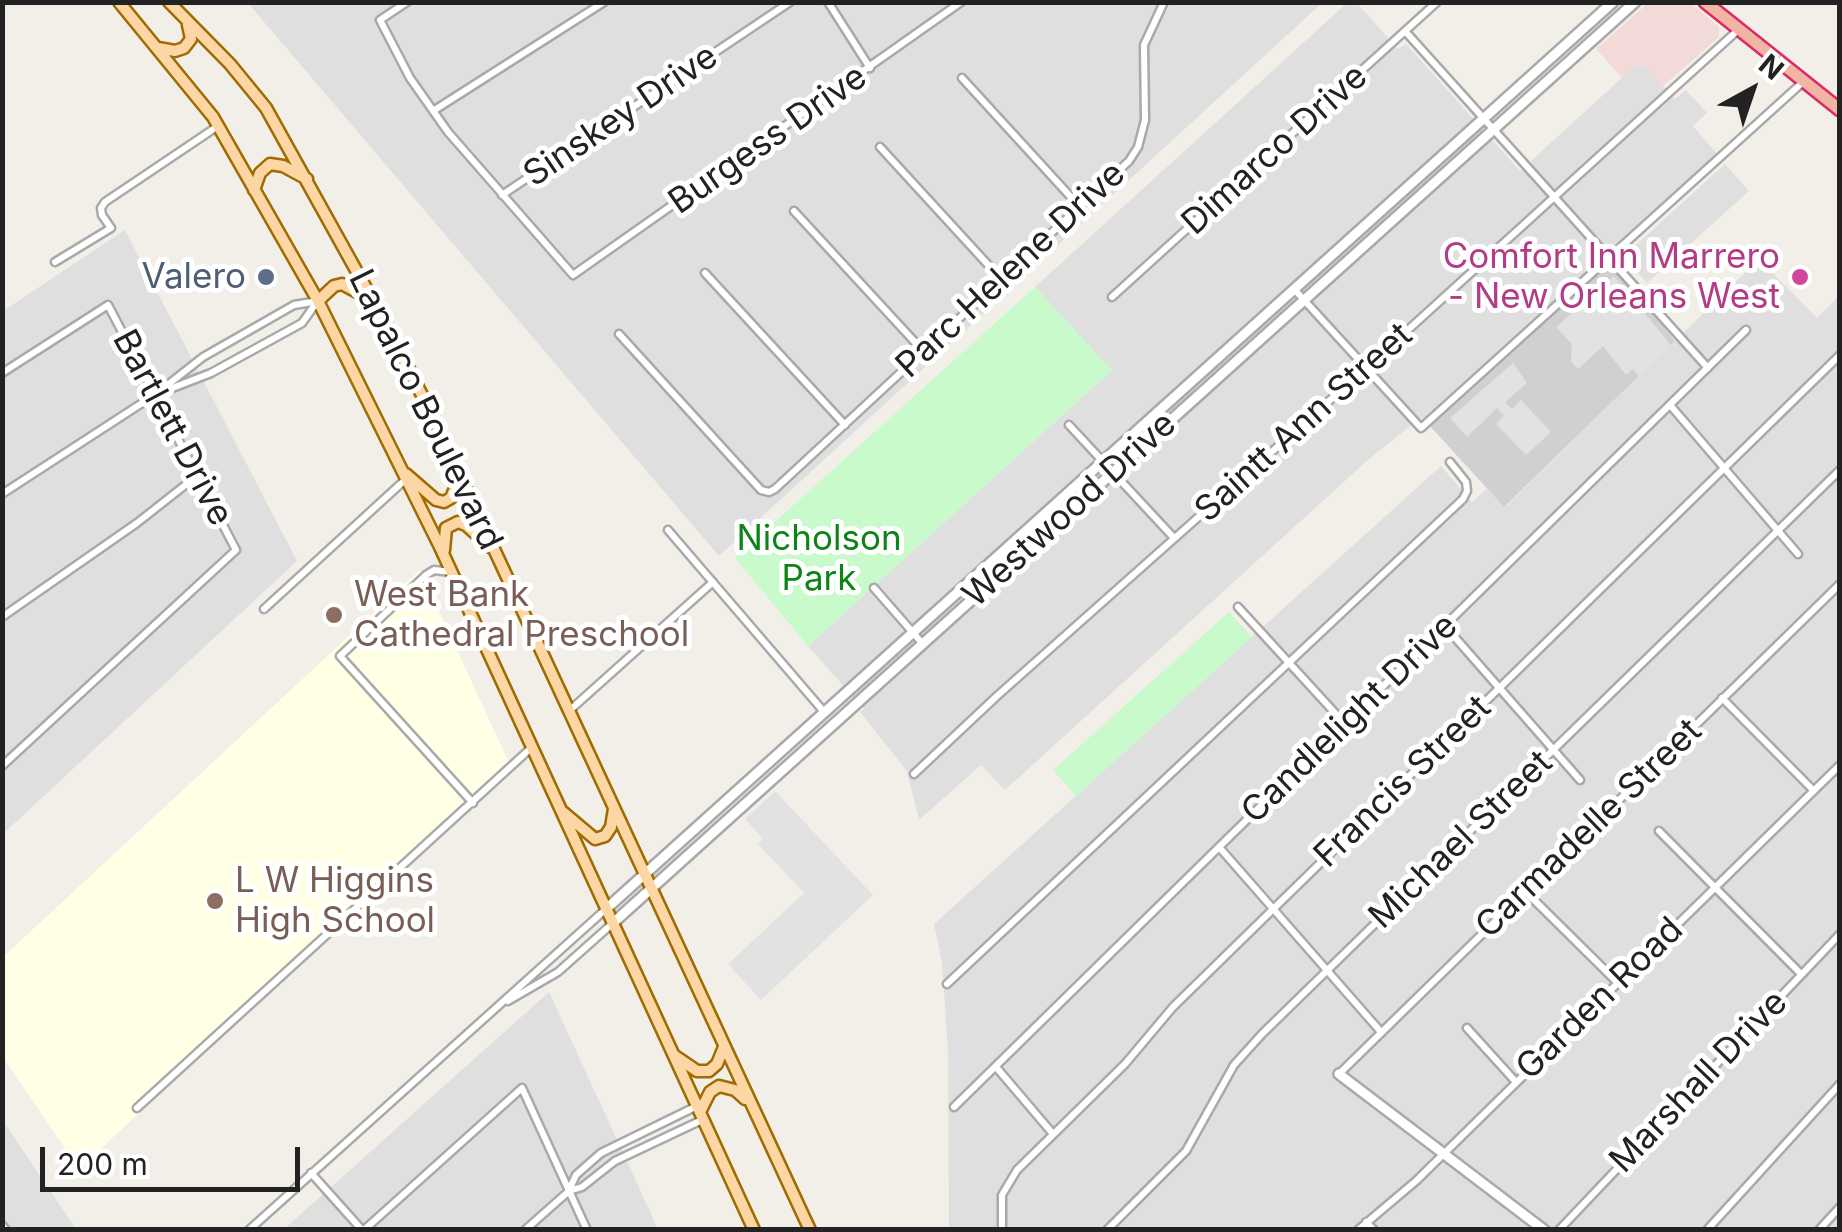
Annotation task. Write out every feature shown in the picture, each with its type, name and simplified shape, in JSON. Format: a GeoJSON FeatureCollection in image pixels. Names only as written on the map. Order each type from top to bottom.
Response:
{"type":"FeatureCollection","features":[{"type":"Feature","properties":{"kind":"highway"},"geometry":{"type":"LineString","coordinates":[[1706,2],[1840,110]]}},
{"type":"Feature","properties":{"kind":"highway"},"geometry":{"type":"LineString","coordinates":[[1720,2],[1732,26]]}},
{"type":"Feature","properties":{"kind":"main road","name":"Lapalco Boulevard"},"geometry":{"type":"LineString","coordinates":[[119,2],[218,126],[318,301],[452,572],[754,1230]]}},
{"type":"Feature","properties":{"kind":"main road","name":"Lapalco Boulevard"},"geometry":{"type":"LineString","coordinates":[[169,2],[230,64],[266,108],[401,356],[810,1230]]}},
{"type":"Feature","properties":{"kind":"main road"},"geometry":{"type":"LineString","coordinates":[[156,48],[184,48],[191,39],[186,20]]}},
{"type":"Feature","properties":{"kind":"main road"},"geometry":{"type":"LineString","coordinates":[[254,190],[260,173],[270,164],[283,166],[308,180]]}},
{"type":"Feature","properties":{"kind":"main road"},"geometry":{"type":"LineString","coordinates":[[318,301],[338,285],[356,290],[401,356]]}},
{"type":"Feature","properties":{"kind":"main road"},"geometry":{"type":"LineString","coordinates":[[403,475],[444,502],[451,498],[460,476]]}},
{"type":"Feature","properties":{"kind":"main road"},"geometry":{"type":"LineString","coordinates":[[444,555],[446,528],[458,522],[494,551]]}},
{"type":"Feature","properties":{"kind":"main road"},"geometry":{"type":"LineString","coordinates":[[558,808],[596,839],[605,836],[611,827],[614,809]]}},
{"type":"Feature","properties":{"kind":"main road"},"geometry":{"type":"LineString","coordinates":[[674,1055],[697,1072],[709,1071],[717,1064],[724,1046]]}},
{"type":"Feature","properties":{"kind":"main road"},"geometry":{"type":"LineString","coordinates":[[700,1112],[710,1092],[718,1086],[735,1090],[750,1103]]}},
{"type":"Feature","properties":{"kind":"street"},"geometry":{"type":"LineString","coordinates":[[406,2],[380,20],[432,111],[502,195]]}},
{"type":"Feature","properties":{"kind":"street"},"geometry":{"type":"LineString","coordinates":[[432,111],[604,2]]}},
{"type":"Feature","properties":{"kind":"street","name":"Sinskey Drive"},"geometry":{"type":"LineString","coordinates":[[502,195],[790,2]]}},
{"type":"Feature","properties":{"kind":"street"},"geometry":{"type":"LineString","coordinates":[[828,2],[870,68]]}},
{"type":"Feature","properties":{"kind":"street","name":"Parc Helene Drive"},"geometry":{"type":"LineString","coordinates":[[620,334],[760,490],[769,492],[1121,170],[1138,147],[1146,106],[1142,80],[1144,45],[1164,2]]}},
{"type":"Feature","properties":{"kind":"street","name":"Dimarco Drive"},"geometry":{"type":"LineString","coordinates":[[1112,297],[1437,2]]}},
{"type":"Feature","properties":{"kind":"street","name":"Westwood Drive"},"geometry":{"type":"LineString","coordinates":[[248,1230],[1613,2]]}},
{"type":"Feature","properties":{"kind":"street","name":"Westwood Drive"},"geometry":{"type":"LineString","coordinates":[[498,1006],[558,972],[1634,2]]}},
{"type":"Feature","properties":{"kind":"street","name":"Burgess Drive"},"geometry":{"type":"LineString","coordinates":[[502,195],[574,275],[958,4]]}},
{"type":"Feature","properties":{"kind":"street","name":"Saintt Ann Street"},"geometry":{"type":"LineString","coordinates":[[914,774],[1555,197],[1732,26]]}},
{"type":"Feature","properties":{"kind":"street"},"geometry":{"type":"LineString","coordinates":[[1405,32],[1708,368]]}},
{"type":"Feature","properties":{"kind":"street"},"geometry":{"type":"LineString","coordinates":[[962,78],[1080,208]]}},
{"type":"Feature","properties":{"kind":"street"},"geometry":{"type":"LineString","coordinates":[[1293,288],[1420,428],[1804,82]]}},
{"type":"Feature","properties":{"kind":"street"},"geometry":{"type":"LineString","coordinates":[[55,262],[111,228],[102,215],[105,202],[218,126]]}},
{"type":"Feature","properties":{"kind":"street"},"geometry":{"type":"LineString","coordinates":[[880,148],[1002,280]]}},
{"type":"Feature","properties":{"kind":"street"},"geometry":{"type":"LineString","coordinates":[[794,211],[924,352]]}},
{"type":"Feature","properties":{"kind":"street"},"geometry":{"type":"LineString","coordinates":[[706,272],[845,424]]}},
{"type":"Feature","properties":{"kind":"street"},"geometry":{"type":"LineString","coordinates":[[156,394],[211,373],[302,323],[318,301]]}},
{"type":"Feature","properties":{"kind":"street"},"geometry":{"type":"LineString","coordinates":[[2,494],[156,394],[202,356],[294,306],[318,301]]}},
{"type":"Feature","properties":{"kind":"street","name":"Bartlett Drive"},"geometry":{"type":"LineString","coordinates":[[2,374],[108,306],[236,550],[2,766]]}},
{"type":"Feature","properties":{"kind":"street","name":"Candlelight Drive"},"geometry":{"type":"LineString","coordinates":[[954,1107],[1746,330]]}},
{"type":"Feature","properties":{"kind":"street","name":"Francis Street"},"geometry":{"type":"LineString","coordinates":[[1002,1230],[1005,1186],[1126,1064],[1173,1007],[1840,355]]}},
{"type":"Feature","properties":{"kind":"street"},"geometry":{"type":"LineString","coordinates":[[1670,405],[1798,554]]}},
{"type":"Feature","properties":{"kind":"street"},"geometry":{"type":"LineString","coordinates":[[1069,425],[1174,538]]}},
{"type":"Feature","properties":{"kind":"street"},"geometry":{"type":"LineString","coordinates":[[947,984],[1463,500],[1466,482],[1450,462]]}},
{"type":"Feature","properties":{"kind":"street","name":"Michael Street"},"geometry":{"type":"LineString","coordinates":[[1108,1230],[1186,1150],[1234,1065],[1840,470]]}},
{"type":"Feature","properties":{"kind":"street"},"geometry":{"type":"LineString","coordinates":[[2,617],[138,523],[198,475]]}},
{"type":"Feature","properties":{"kind":"street"},"geometry":{"type":"LineString","coordinates":[[264,610],[403,475]]}},
{"type":"Feature","properties":{"kind":"street"},"geometry":{"type":"LineString","coordinates":[[668,530],[825,713]]}},
{"type":"Feature","properties":{"kind":"street"},"geometry":{"type":"LineString","coordinates":[[452,572],[434,570],[426,575],[340,656],[473,803]]}},
{"type":"Feature","properties":{"kind":"street"},"geometry":{"type":"LineString","coordinates":[[568,712],[713,582]]}},
{"type":"Feature","properties":{"kind":"street","name":"Carmadelle Street"},"geometry":{"type":"LineString","coordinates":[[1338,1074],[1840,584]]}},
{"type":"Feature","properties":{"kind":"street"},"geometry":{"type":"LineString","coordinates":[[874,588],[922,643]]}},
{"type":"Feature","properties":{"kind":"street"},"geometry":{"type":"LineString","coordinates":[[1238,607],[1345,725]]}},
{"type":"Feature","properties":{"kind":"street"},"geometry":{"type":"LineString","coordinates":[[1445,626],[1580,780]]}},
{"type":"Feature","properties":{"kind":"street"},"geometry":{"type":"LineString","coordinates":[[1722,698],[1813,790]]}},
{"type":"Feature","properties":{"kind":"street"},"geometry":{"type":"LineString","coordinates":[[137,1108],[531,748]]}},
{"type":"Feature","properties":{"kind":"street","name":"Garden Road"},"geometry":{"type":"LineString","coordinates":[[1358,1230],[1416,1181],[1840,764]]}},
{"type":"Feature","properties":{"kind":"street"},"geometry":{"type":"LineString","coordinates":[[1659,831],[1801,974]]}},
{"type":"Feature","properties":{"kind":"street"},"geometry":{"type":"LineString","coordinates":[[1219,847],[1380,1032]]}},
{"type":"Feature","properties":{"kind":"street"},"geometry":{"type":"LineString","coordinates":[[1525,891],[1617,982]]}},
{"type":"Feature","properties":{"kind":"street","name":"Marshall Drive"},"geometry":{"type":"LineString","coordinates":[[1558,1230],[1840,934]]}},
{"type":"Feature","properties":{"kind":"street"},"geometry":{"type":"LineString","coordinates":[[1467,1028],[1515,1082]]}},
{"type":"Feature","properties":{"kind":"street"},"geometry":{"type":"LineString","coordinates":[[996,1067],[1053,1134]]}},
{"type":"Feature","properties":{"kind":"street"},"geometry":{"type":"LineString","coordinates":[[1338,1074],[1544,1230]]}},
{"type":"Feature","properties":{"kind":"street"},"geometry":{"type":"LineString","coordinates":[[1707,1230],[1840,1084]]}},
{"type":"Feature","properties":{"kind":"street"},"geometry":{"type":"LineString","coordinates":[[312,1173],[363,1230],[522,1088],[587,1230]]}},
{"type":"Feature","properties":{"kind":"street"},"geometry":{"type":"LineString","coordinates":[[526,1230],[569,1191],[576,1176],[601,1153],[700,1112]]}},
{"type":"Feature","properties":{"kind":"street"},"geometry":{"type":"LineString","coordinates":[[569,1191],[582,1187],[621,1157],[700,1112]]}},
{"type":"Feature","properties":{"kind":"street"},"geometry":{"type":"LineString","coordinates":[[1819,1230],[1840,1207]]}},
{"type":"Feature","properties":{"kind":"street"},"geometry":{"type":"LineString","coordinates":[[1366,1222],[1374,1230]]}},
{"type":"Feature","properties":{"kind":"shaded area"},"geometry":{"type":"Polygon","coordinates":[[[248,3],[1322,3],[719,556],[248,3]]]}},
{"type":"Feature","properties":{"kind":"shaded area"},"geometry":{"type":"Polygon","coordinates":[[[1347,3],[1357,3],[1398,49],[1406,44],[1520,171],[1636,65],[1645,66],[1675,99],[1686,90],[1707,113],[1693,126],[1717,154],[1424,419],[1420,418],[1369,459],[1005,790],[981,765],[919,820],[907,771],[860,712],[864,709],[808,646],[1111,371],[1035,287],[1347,3]]]}},
{"type":"Feature","properties":{"kind":"shaded area"},"geometry":{"type":"Polygon","coordinates":[[[1648,3],[1691,3],[1719,27],[1719,37],[1663,86],[1644,66],[1636,65],[1622,78],[1596,49],[1648,3]]]}},
{"type":"Feature","properties":{"kind":"shaded area"},"geometry":{"type":"Polygon","coordinates":[[[1725,164],[1749,191],[1647,283],[1623,257],[1725,164]]]}},
{"type":"Feature","properties":{"kind":"shaded area"},"geometry":{"type":"Polygon","coordinates":[[[125,230],[297,561],[3,834],[3,311],[125,230]]]}},
{"type":"Feature","properties":{"kind":"shaded area"},"geometry":{"type":"Polygon","coordinates":[[[1759,259],[1817,318],[1839,296],[1839,1229],[949,1229],[948,1052],[942,962],[934,924],[1441,466],[1472,502],[1487,489],[1505,507],[1759,259]]]}},
{"type":"Feature","properties":{"kind":"shaded area"},"geometry":{"type":"Polygon","coordinates":[[[1611,262],[1675,341],[1504,507],[1429,425],[1611,262]]]}},
{"type":"Feature","properties":{"kind":"shaded area"},"geometry":{"type":"Polygon","coordinates":[[[1614,276],[1671,345],[1639,376],[1633,369],[1626,375],[1603,346],[1578,369],[1571,361],[1572,344],[1556,327],[1614,276]]]}},
{"type":"Feature","properties":{"kind":"shaded area"},"geometry":{"type":"Polygon","coordinates":[[[1513,363],[1527,383],[1505,402],[1512,409],[1521,400],[1551,432],[1526,455],[1496,424],[1504,416],[1497,408],[1467,437],[1450,418],[1513,363]]]}},
{"type":"Feature","properties":{"kind":"shaded area","name":"L W Higgins High School"},"geometry":{"type":"Polygon","coordinates":[[[420,570],[511,767],[79,1169],[3,1057],[3,957],[420,570]]]}},
{"type":"Feature","properties":{"kind":"shaded area"},"geometry":{"type":"Polygon","coordinates":[[[775,791],[873,895],[761,1000],[728,964],[804,893],[758,844],[763,839],[745,819],[775,791]]]}},
{"type":"Feature","properties":{"kind":"shaded area"},"geometry":{"type":"Polygon","coordinates":[[[549,992],[658,1229],[283,1230],[549,992]]]}},
{"type":"Feature","properties":{"kind":"shaded area"},"geometry":{"type":"Polygon","coordinates":[[[3,1121],[76,1229],[3,1229],[3,1121]]]}},
{"type":"Feature","properties":{"kind":"green space","name":"Nicholson Park"},"geometry":{"type":"Polygon","coordinates":[[[1035,287],[1112,370],[808,646],[735,558],[1035,287]]]}},
{"type":"Feature","properties":{"kind":"green space"},"geometry":{"type":"Polygon","coordinates":[[[1229,612],[1252,637],[1076,796],[1053,770],[1229,612]]]}},
{"type":"Feature","properties":{"kind":"place","name":"Valero"},"geometry":{"type":"Point","coordinates":[266,277]}},
{"type":"Feature","properties":{"kind":"place","name":"Comfort Inn Marrero - New Orleans West"},"geometry":{"type":"Point","coordinates":[1800,277]}},
{"type":"Feature","properties":{"kind":"place","name":"West Bank Cathedral Preschool"},"geometry":{"type":"Point","coordinates":[334,615]}},
{"type":"Feature","properties":{"kind":"place","name":"L W Higgins High School"},"geometry":{"type":"Point","coordinates":[215,901]}}]}
